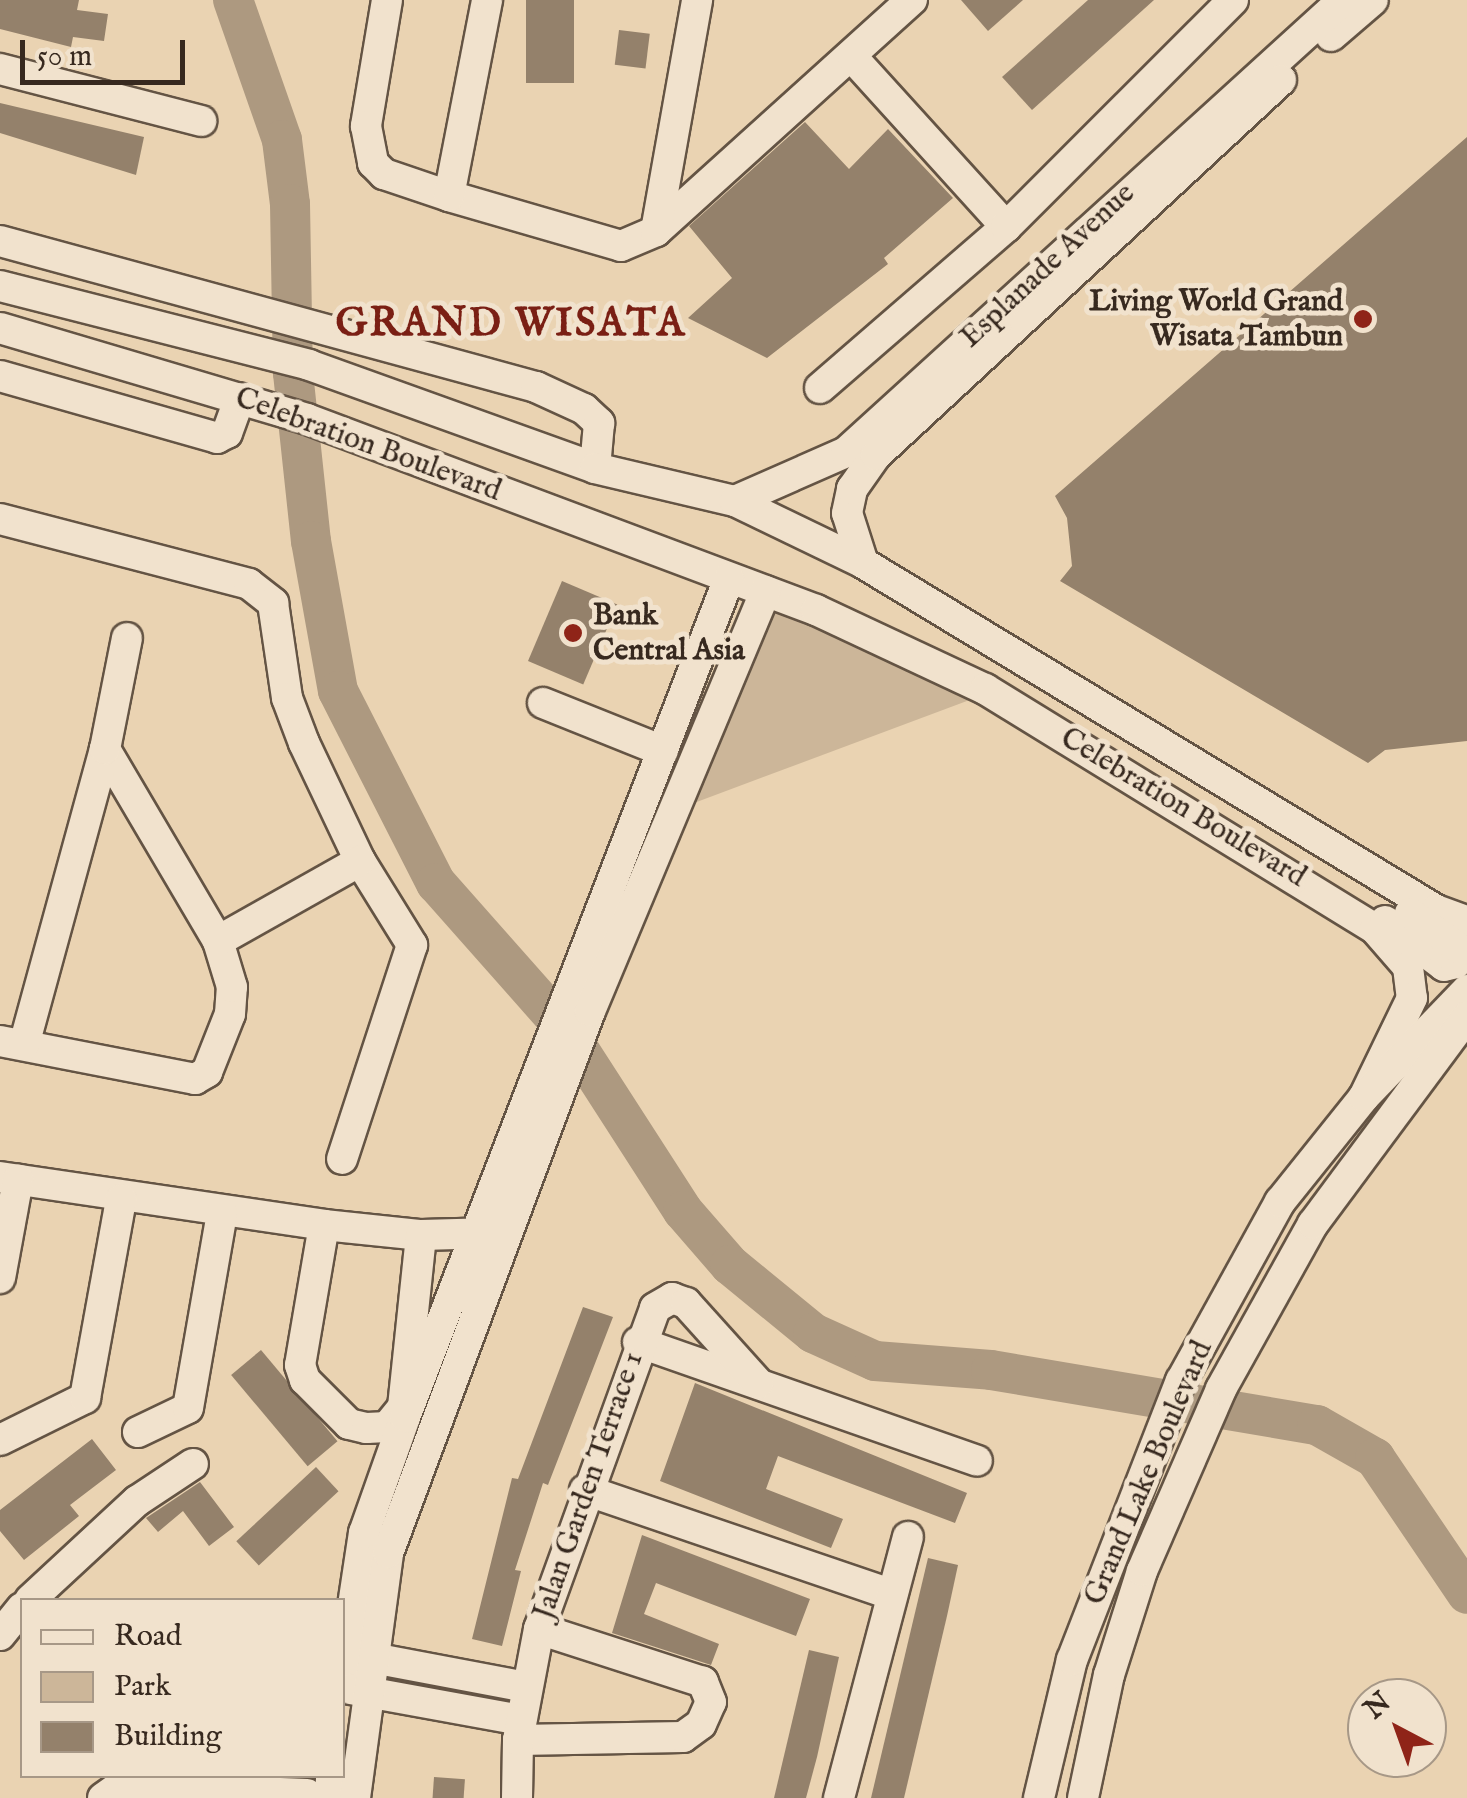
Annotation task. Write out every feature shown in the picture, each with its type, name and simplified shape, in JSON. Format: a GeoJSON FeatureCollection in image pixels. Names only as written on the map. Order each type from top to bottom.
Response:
{"type":"FeatureCollection","features":[{"type":"Feature","properties":{"kind":"street"},"geometry":{"type":"LineString","coordinates":[[387,0],[365,142],[384,174],[621,246],[656,232],[853,58],[912,0]]}},
{"type":"Feature","properties":{"kind":"street"},"geometry":{"type":"LineString","coordinates":[[449,196],[486,0]]}},
{"type":"Feature","properties":{"kind":"street"},"geometry":{"type":"LineString","coordinates":[[656,232],[697,0]]}},
{"type":"Feature","properties":{"kind":"street"},"geometry":{"type":"LineString","coordinates":[[820,388],[1006,227],[1234,0]]}},
{"type":"Feature","properties":{"kind":"street","name":"Esplanade Avenue"},"geometry":{"type":"LineString","coordinates":[[735,501],[846,452],[1343,0]]}},
{"type":"Feature","properties":{"kind":"street","name":"Esplanade Avenue"},"geometry":{"type":"LineString","coordinates":[[863,563],[847,513],[852,490],[876,455],[1373,0]]}},
{"type":"Feature","properties":{"kind":"street"},"geometry":{"type":"LineString","coordinates":[[853,58],[1006,227]]}},
{"type":"Feature","properties":{"kind":"street"},"geometry":{"type":"LineString","coordinates":[[0,69],[201,121]]}},
{"type":"Feature","properties":{"kind":"street"},"geometry":{"type":"LineString","coordinates":[[0,241],[306,320],[536,387],[584,409],[602,436],[595,468]]}},
{"type":"Feature","properties":{"kind":"street","name":"Celebration Boulevard"},"geometry":{"type":"LineString","coordinates":[[0,286],[309,365],[595,468],[735,501],[863,563],[1436,910],[1467,921]]}},
{"type":"Feature","properties":{"kind":"street","name":"Celebration Boulevard"},"geometry":{"type":"LineString","coordinates":[[0,328],[307,419],[816,610],[985,689],[1305,881],[1375,929],[1408,967],[1412,998],[1364,1098]]}},
{"type":"Feature","properties":{"kind":"street"},"geometry":{"type":"LineString","coordinates":[[0,376],[217,438],[227,433],[251,400]]}},
{"type":"Feature","properties":{"kind":"street"},"geometry":{"type":"LineString","coordinates":[[2,527],[249,584],[268,594],[276,614],[287,698],[360,861],[408,932],[413,956],[342,1159]]}},
{"type":"Feature","properties":{"kind":"street"},"geometry":{"type":"LineString","coordinates":[[578,1004],[663,750],[730,578]]}},
{"type":"Feature","properties":{"kind":"street"},"geometry":{"type":"LineString","coordinates":[[355,1798],[353,1671],[364,1533],[490,1233],[578,1004],[766,591]]}},
{"type":"Feature","properties":{"kind":"street"},"geometry":{"type":"LineString","coordinates":[[105,748],[218,941],[231,1000],[200,1077],[12,1043],[105,748],[127,638]]}},
{"type":"Feature","properties":{"kind":"street"},"geometry":{"type":"LineString","coordinates":[[543,702],[663,750]]}},
{"type":"Feature","properties":{"kind":"street"},"geometry":{"type":"LineString","coordinates":[[1229,783],[1276,824],[1454,942],[1461,950],[1456,963],[1444,966],[1325,879],[1305,881]]}},
{"type":"Feature","properties":{"kind":"street"},"geometry":{"type":"LineString","coordinates":[[218,941],[360,861]]}},
{"type":"Feature","properties":{"kind":"street","name":"Grand Lake Boulevard"},"geometry":{"type":"LineString","coordinates":[[1039,1798],[1072,1660],[1181,1380],[1280,1202],[1364,1098],[1467,990]]}},
{"type":"Feature","properties":{"kind":"street","name":"Grand Lake Boulevard"},"geometry":{"type":"LineString","coordinates":[[1083,1798],[1110,1675],[1185,1465],[1222,1388],[1312,1224],[1467,1016]]}},
{"type":"Feature","properties":{"kind":"street"},"geometry":{"type":"LineString","coordinates":[[0,1278],[9,1178],[121,1200],[420,1236],[490,1233]]}},
{"type":"Feature","properties":{"kind":"street"},"geometry":{"type":"LineString","coordinates":[[0,1440],[85,1398],[121,1200]]}},
{"type":"Feature","properties":{"kind":"street"},"geometry":{"type":"LineString","coordinates":[[138,1432],[188,1408],[222,1213]]}},
{"type":"Feature","properties":{"kind":"street"},"geometry":{"type":"LineString","coordinates":[[324,1225],[300,1364],[305,1380],[349,1424],[368,1428],[386,1426],[403,1407],[420,1236]]}},
{"type":"Feature","properties":{"kind":"street","name":"Jalan Garden Terrace 1"},"geometry":{"type":"LineString","coordinates":[[517,1798],[520,1730],[539,1630],[638,1342],[655,1308],[672,1298],[698,1314],[758,1383]]}},
{"type":"Feature","properties":{"kind":"street"},"geometry":{"type":"LineString","coordinates":[[638,1342],[977,1460]]}},
{"type":"Feature","properties":{"kind":"street"},"geometry":{"type":"LineString","coordinates":[[32,1598],[137,1501],[193,1464]]}},
{"type":"Feature","properties":{"kind":"street"},"geometry":{"type":"LineString","coordinates":[[585,1490],[891,1594]]}},
{"type":"Feature","properties":{"kind":"street"},"geometry":{"type":"LineString","coordinates":[[839,1798],[908,1537]]}},
{"type":"Feature","properties":{"kind":"street"},"geometry":{"type":"LineString","coordinates":[[0,1635],[20,1610]]}},
{"type":"Feature","properties":{"kind":"street"},"geometry":{"type":"LineString","coordinates":[[353,1671],[520,1730],[683,1738],[700,1724],[711,1702],[703,1682],[539,1630]]}},
{"type":"Feature","properties":{"kind":"street"},"geometry":{"type":"LineString","coordinates":[[353,1671],[526,1687]]}},
{"type":"Feature","properties":{"kind":"street"},"geometry":{"type":"LineString","coordinates":[[103,1798],[119,1787],[316,1788]]}},
{"type":"Feature","properties":{"kind":"green space"},"geometry":{"type":"Polygon","coordinates":[[[766,591],[991,692],[670,812],[766,591]]]}},
{"type":"Feature","properties":{"kind":"building"},"geometry":{"type":"Polygon","coordinates":[[[0,0],[79,0],[77,10],[108,14],[104,41],[73,37],[71,47],[0,29],[0,0]]]}},
{"type":"Feature","properties":{"kind":"building"},"geometry":{"type":"Polygon","coordinates":[[[526,0],[574,0],[574,83],[526,83],[526,0]]]}},
{"type":"Feature","properties":{"kind":"building"},"geometry":{"type":"Polygon","coordinates":[[[961,0],[1023,0],[988,31],[961,0]]]}},
{"type":"Feature","properties":{"kind":"building"},"geometry":{"type":"Polygon","coordinates":[[[1088,0],[1154,0],[1032,110],[1002,77],[1088,0]]]}},
{"type":"Feature","properties":{"kind":"building"},"geometry":{"type":"Polygon","coordinates":[[[619,30],[650,34],[646,69],[615,65],[619,30]]]}},
{"type":"Feature","properties":{"kind":"building"},"geometry":{"type":"Polygon","coordinates":[[[0,103],[144,137],[136,175],[0,133],[0,103]]]}},
{"type":"Feature","properties":{"kind":"building"},"geometry":{"type":"Polygon","coordinates":[[[805,122],[849,169],[888,129],[953,198],[884,258],[888,264],[767,358],[688,318],[732,278],[689,226],[805,122]]]}},
{"type":"Feature","properties":{"kind":"building","name":"Living World Grand Wisata Tambun"},"geometry":{"type":"Polygon","coordinates":[[[1467,137],[1467,741],[1385,750],[1368,763],[1060,581],[1072,566],[1067,518],[1055,496],[1467,137]]]}},
{"type":"Feature","properties":{"kind":"building","name":"Bank Central Asia"},"geometry":{"type":"Polygon","coordinates":[[[562,581],[617,604],[583,685],[528,661],[562,581]]]}},
{"type":"Feature","properties":{"kind":"building"},"geometry":{"type":"Polygon","coordinates":[[[583,1307],[613,1317],[548,1485],[543,1483],[515,1570],[521,1571],[502,1646],[472,1639],[512,1478],[518,1479],[583,1307]]]}},
{"type":"Feature","properties":{"kind":"building"},"geometry":{"type":"Polygon","coordinates":[[[261,1350],[337,1441],[308,1466],[231,1375],[261,1350]]]}},
{"type":"Feature","properties":{"kind":"building"},"geometry":{"type":"Polygon","coordinates":[[[695,1383],[967,1493],[955,1523],[778,1456],[766,1489],[843,1519],[831,1548],[660,1481],[695,1383]]]}},
{"type":"Feature","properties":{"kind":"building"},"geometry":{"type":"Polygon","coordinates":[[[92,1439],[116,1470],[70,1505],[79,1516],[24,1560],[0,1531],[0,1510],[92,1439]]]}},
{"type":"Feature","properties":{"kind":"building"},"geometry":{"type":"Polygon","coordinates":[[[316,1467],[339,1491],[259,1565],[236,1541],[316,1467]]]}},
{"type":"Feature","properties":{"kind":"building"},"geometry":{"type":"Polygon","coordinates":[[[200,1482],[234,1527],[209,1546],[183,1511],[158,1532],[146,1518],[200,1482]]]}},
{"type":"Feature","properties":{"kind":"building"},"geometry":{"type":"Polygon","coordinates":[[[642,1535],[810,1599],[796,1636],[656,1583],[644,1614],[719,1644],[711,1665],[612,1633],[642,1535]]]}},
{"type":"Feature","properties":{"kind":"building"},"geometry":{"type":"Polygon","coordinates":[[[928,1558],[958,1565],[904,1798],[871,1798],[928,1558]]]}},
{"type":"Feature","properties":{"kind":"building"},"geometry":{"type":"Polygon","coordinates":[[[809,1650],[839,1657],[817,1757],[806,1798],[774,1798],[809,1650]]]}},
{"type":"Feature","properties":{"kind":"building"},"geometry":{"type":"Polygon","coordinates":[[[434,1777],[465,1779],[464,1798],[433,1798],[434,1777]]]}},
{"type":"Feature","properties":{"kind":"waterway"},"geometry":{"type":"LineString","coordinates":[[233,0],[282,140],[290,204],[293,373],[311,541],[338,691],[436,883],[567,1031],[683,1211],[730,1265],[813,1333],[875,1361],[991,1370],[1317,1425],[1375,1458],[1467,1594]]}},
{"type":"Feature","properties":{"kind":"place","name":"Living World Grand Wisata Tambun"},"geometry":{"type":"Point","coordinates":[1363,319]}},
{"type":"Feature","properties":{"kind":"place","name":"Bank Central Asia"},"geometry":{"type":"Point","coordinates":[573,633]}},
{"type":"Feature","properties":{"kind":"district","name":"GRAND WISATA"},"geometry":{"type":"Point","coordinates":[511,325]}}]}
